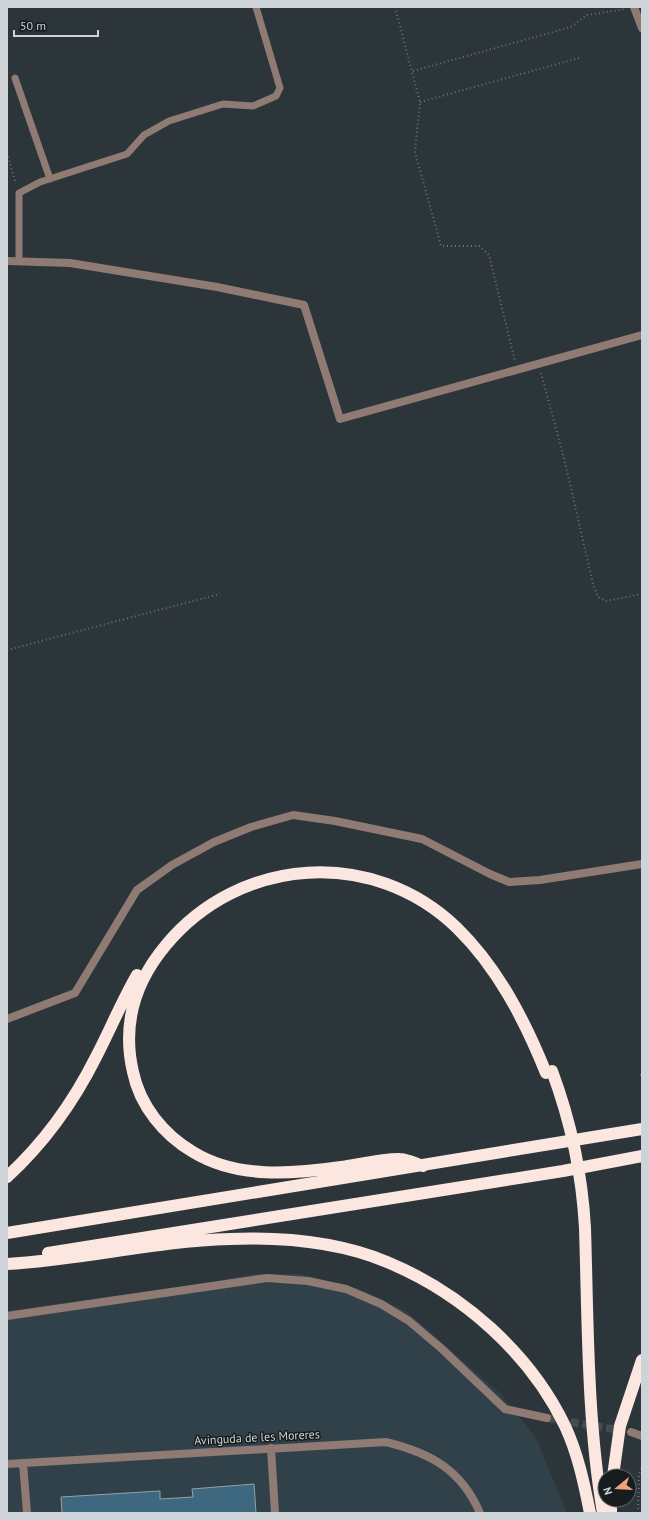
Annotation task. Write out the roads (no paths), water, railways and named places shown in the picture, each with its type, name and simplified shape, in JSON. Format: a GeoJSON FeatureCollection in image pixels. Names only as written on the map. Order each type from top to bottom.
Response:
{"type":"FeatureCollection","features":[{"type":"Feature","properties":{"kind":"highway"},"geometry":{"type":"LineString","coordinates":[[7,1178],[34,1151],[68,1107],[96,1059],[135,979],[151,953],[166,934],[193,909],[219,891],[248,877],[284,868],[321,866],[365,870],[403,883],[440,905],[472,934],[497,965],[530,1020],[549,1072],[570,1122],[576,1148],[583,1202],[581,1229],[583,1384],[589,1458],[597,1513]]}},
{"type":"Feature","properties":{"kind":"highway"},"geometry":{"type":"LineString","coordinates":[[423,1166],[400,1158],[319,1170],[282,1173],[252,1171],[214,1162],[194,1153],[170,1136],[149,1111],[135,1084],[128,1054],[129,1017],[140,986],[160,952],[197,914],[223,897],[250,884],[285,875],[336,873],[378,880],[419,898],[456,927],[491,969],[518,1013],[549,1072]]}},
{"type":"Feature","properties":{"kind":"highway"},"geometry":{"type":"LineString","coordinates":[[7,1233],[642,1129]]}},
{"type":"Feature","properties":{"kind":"highway"},"geometry":{"type":"LineString","coordinates":[[7,1260],[563,1171],[642,1156]]}},
{"type":"Feature","properties":{"kind":"highway"},"geometry":{"type":"LineString","coordinates":[[581,1229],[590,1384],[596,1457],[603,1513]]}},
{"type":"Feature","properties":{"kind":"highway"},"geometry":{"type":"LineString","coordinates":[[7,1264],[36,1263],[182,1242],[230,1239],[264,1239],[306,1242],[342,1248],[386,1262],[434,1285],[475,1314],[509,1347],[537,1380],[559,1414],[571,1441],[579,1464],[590,1513]]}},
{"type":"Feature","properties":{"kind":"highway"},"geometry":{"type":"LineString","coordinates":[[614,1468],[620,1426],[642,1360]]}},
{"type":"Feature","properties":{"kind":"street"},"geometry":{"type":"LineString","coordinates":[[634,7],[642,28]]}},
{"type":"Feature","properties":{"kind":"street"},"geometry":{"type":"LineString","coordinates":[[7,261],[70,263],[217,287],[304,305],[340,419],[642,335]]}},
{"type":"Feature","properties":{"kind":"street"},"geometry":{"type":"LineString","coordinates":[[7,1019],[75,993],[137,890],[172,865],[214,842],[251,827],[293,815],[370,827],[422,839],[490,874],[509,882],[540,880],[642,864]]}},
{"type":"Feature","properties":{"kind":"street"},"geometry":{"type":"LineString","coordinates":[[7,1316],[267,1278],[308,1281],[346,1289],[381,1304],[409,1321],[442,1349],[505,1409],[547,1418]]}},
{"type":"Feature","properties":{"kind":"street"},"geometry":{"type":"LineString","coordinates":[[631,1432],[642,1436]]}},
{"type":"Feature","properties":{"kind":"street","name":"Avinguda de les Moreres"},"geometry":{"type":"LineString","coordinates":[[7,1464],[386,1442],[412,1449],[441,1463],[468,1489],[480,1513]]}},
{"type":"Feature","properties":{"kind":"street"},"geometry":{"type":"LineString","coordinates":[[271,1448],[275,1513]]}},
{"type":"Feature","properties":{"kind":"street"},"geometry":{"type":"LineString","coordinates":[[23,1463],[27,1513]]}},
{"type":"Feature","properties":{"kind":"lane"},"geometry":{"type":"LineString","coordinates":[[19,262],[19,193],[50,179],[128,154],[144,134],[169,121],[223,104],[253,106],[276,96],[280,88],[256,7]]}},
{"type":"Feature","properties":{"kind":"lane"},"geometry":{"type":"LineString","coordinates":[[15,78],[50,179]]}},
{"type":"Feature","properties":{"kind":"tunnel"},"geometry":{"type":"LineString","coordinates":[[547,1418],[631,1432]]}}]}
